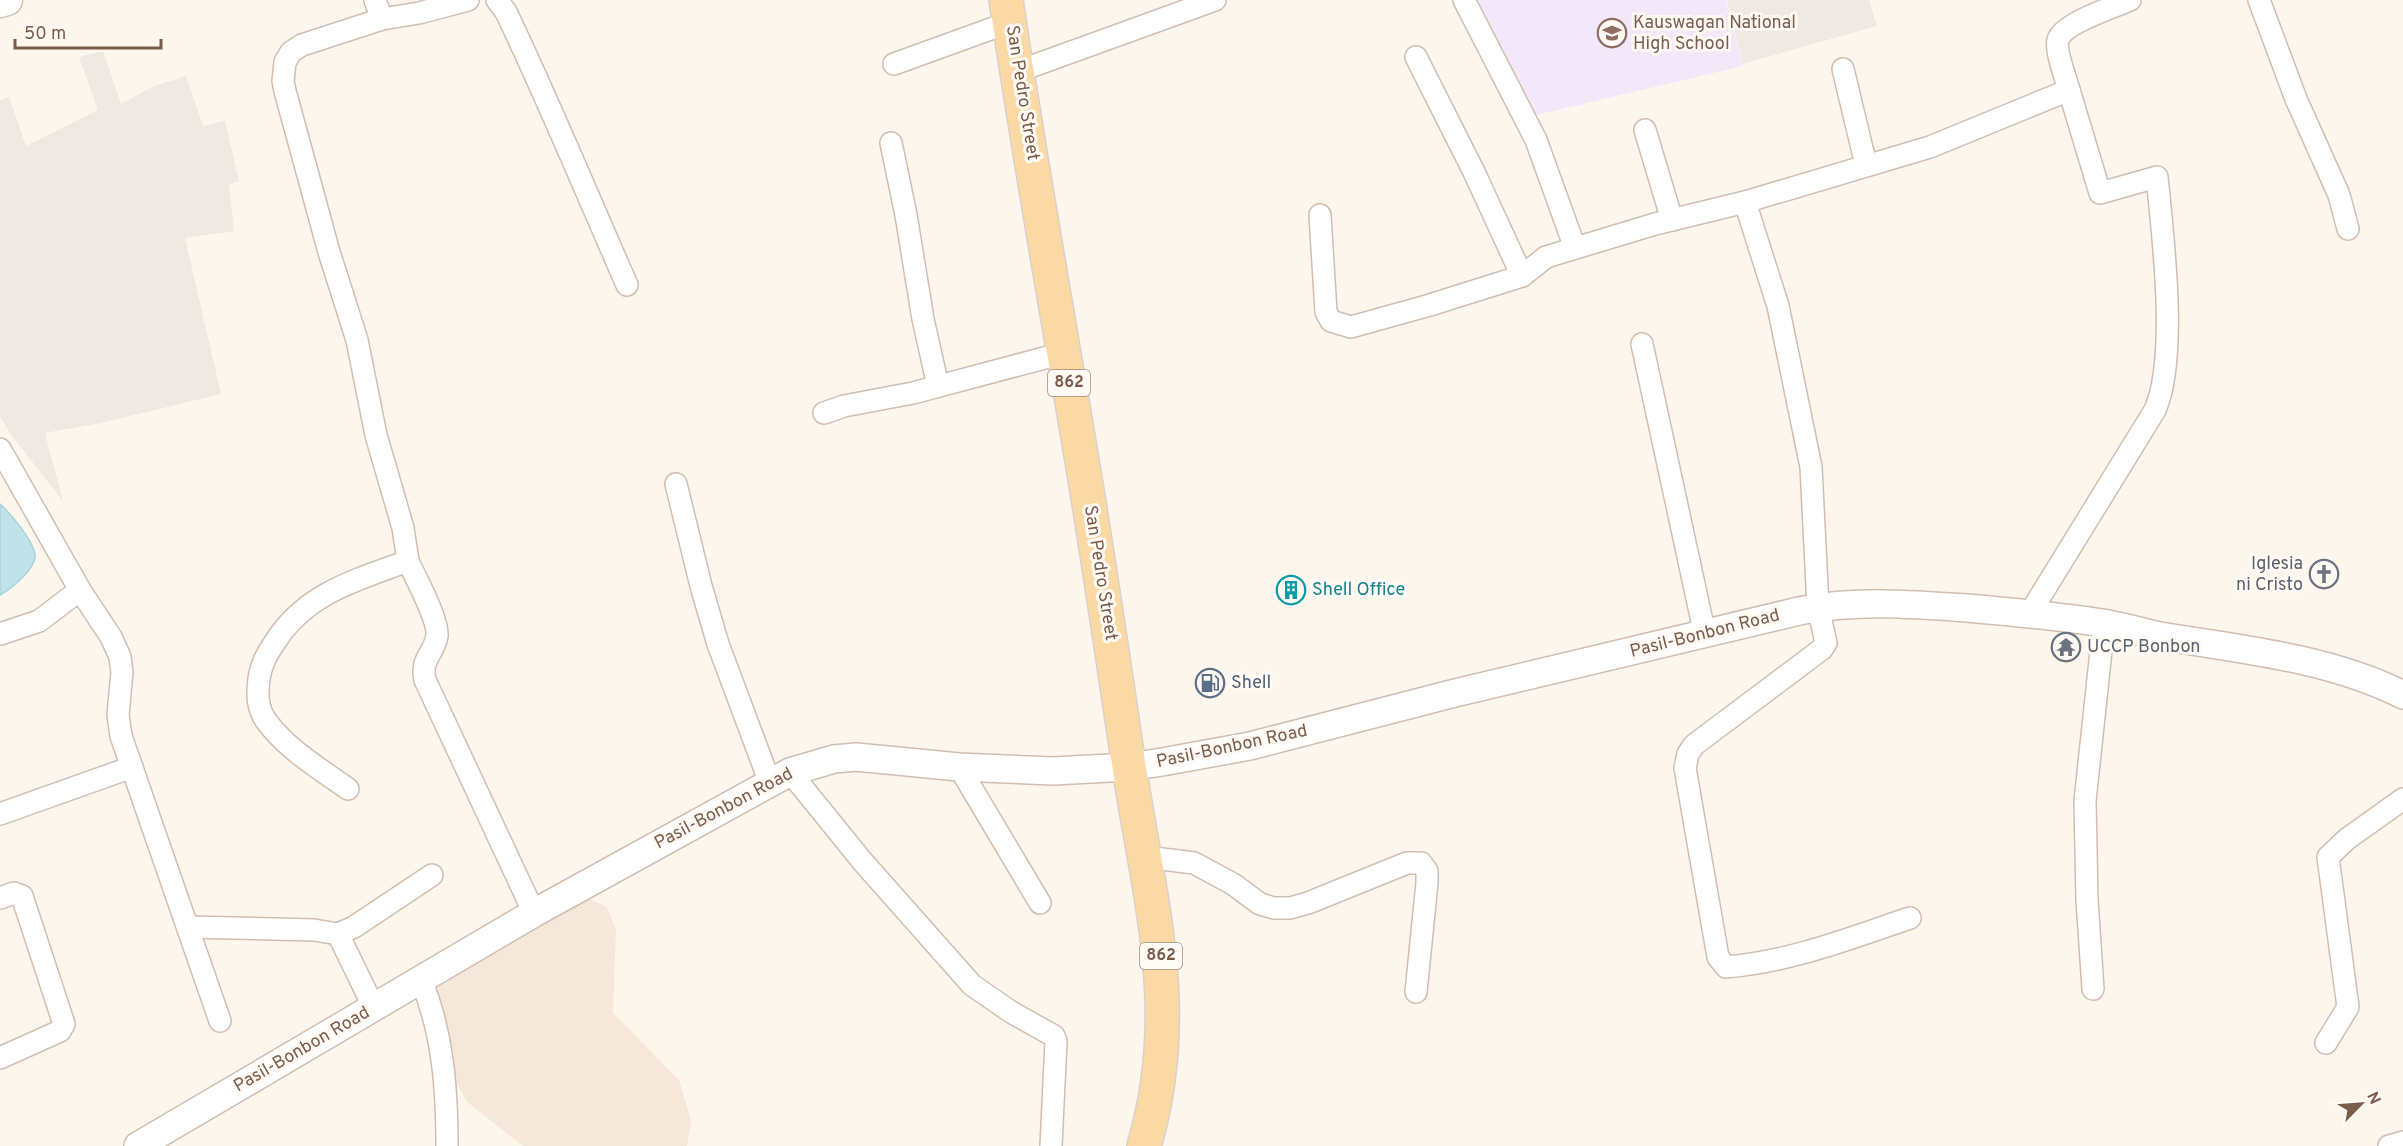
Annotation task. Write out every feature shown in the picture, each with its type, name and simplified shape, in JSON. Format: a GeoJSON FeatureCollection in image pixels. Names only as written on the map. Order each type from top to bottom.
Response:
{"type":"FeatureCollection","features":[{"type":"Feature","properties":{"kind":"main road"},"geometry":{"type":"LineString","coordinates":[[0,2],[7,0]]}},
{"type":"Feature","properties":{"kind":"main road","name":"San Pedro Street"},"geometry":{"type":"LineString","coordinates":[[1008,11],[1129,767],[1157,924],[1164,1013],[1163,1042],[1156,1097],[1144,1146]]}},
{"type":"Feature","properties":{"kind":"street"},"geometry":{"type":"LineString","coordinates":[[468,0],[419,13],[379,10],[291,52],[285,62],[283,81],[328,252],[357,340],[376,435],[403,528],[408,561],[436,628],[435,641],[424,665],[425,680],[534,913]]}},
{"type":"Feature","properties":{"kind":"street"},"geometry":{"type":"LineString","coordinates":[[497,0],[507,12],[546,96],[627,285]]}},
{"type":"Feature","properties":{"kind":"street"},"geometry":{"type":"LineString","coordinates":[[1019,71],[1215,0]]}},
{"type":"Feature","properties":{"kind":"street"},"geometry":{"type":"LineString","coordinates":[[1464,0],[1536,140],[1575,248]]}},
{"type":"Feature","properties":{"kind":"street"},"geometry":{"type":"LineString","coordinates":[[2030,613],[2155,410],[2164,376],[2167,319],[2163,236],[2157,177],[2100,193],[2058,47],[2061,35],[2070,26],[2130,0]]}},
{"type":"Feature","properties":{"kind":"street"},"geometry":{"type":"LineString","coordinates":[[2259,0],[2296,99],[2336,188],[2348,229]]}},
{"type":"Feature","properties":{"kind":"street"},"geometry":{"type":"LineString","coordinates":[[894,64],[1008,11]]}},
{"type":"Feature","properties":{"kind":"street"},"geometry":{"type":"LineString","coordinates":[[1416,57],[1474,172],[1522,276]]}},
{"type":"Feature","properties":{"kind":"street"},"geometry":{"type":"LineString","coordinates":[[1844,69],[1866,165]]}},
{"type":"Feature","properties":{"kind":"street"},"geometry":{"type":"LineString","coordinates":[[1320,215],[1326,312],[1331,321],[1341,326],[1351,327],[1522,276],[1546,257],[1672,220],[1745,202],[1952,139],[2069,90]]}},
{"type":"Feature","properties":{"kind":"street"},"geometry":{"type":"LineString","coordinates":[[1645,130],[1672,220]]}},
{"type":"Feature","properties":{"kind":"street"},"geometry":{"type":"LineString","coordinates":[[891,143],[906,215],[923,319],[938,386]]}},
{"type":"Feature","properties":{"kind":"street"},"geometry":{"type":"LineString","coordinates":[[1745,202],[1778,306],[1810,467],[1818,607],[1826,643],[1694,745],[1688,754],[1685,768],[1718,957],[1726,967],[1779,959],[1802,954],[1910,918]]}},
{"type":"Feature","properties":{"kind":"street"},"geometry":{"type":"LineString","coordinates":[[1642,344],[1705,635]]}},
{"type":"Feature","properties":{"kind":"street"},"geometry":{"type":"LineString","coordinates":[[824,413],[844,406],[868,403],[1064,353]]}},
{"type":"Feature","properties":{"kind":"street"},"geometry":{"type":"LineString","coordinates":[[0,449],[80,590],[111,637],[120,657],[122,672],[118,716],[121,736],[220,1021]]}},
{"type":"Feature","properties":{"kind":"street"},"geometry":{"type":"LineString","coordinates":[[676,484],[718,644],[780,777],[862,862],[972,985],[1011,1012],[1054,1036],[1056,1041],[1051,1146]]}},
{"type":"Feature","properties":{"kind":"street"},"geometry":{"type":"LineString","coordinates":[[348,789],[295,751],[266,721],[258,702],[260,671],[264,659],[284,627],[308,605],[329,591],[408,561]]}},
{"type":"Feature","properties":{"kind":"street"},"geometry":{"type":"LineString","coordinates":[[0,634],[39,621],[80,590]]}},
{"type":"Feature","properties":{"kind":"street","name":"Pasil-Bonbon Road"},"geometry":{"type":"LineString","coordinates":[[138,1146],[534,913],[780,777],[834,759],[856,757],[1053,771],[1129,767],[1250,746],[1455,693],[1818,607],[1909,603],[2030,613],[2104,623],[2158,635],[2282,656],[2345,673],[2403,694]]}},
{"type":"Feature","properties":{"kind":"street"},"geometry":{"type":"LineString","coordinates":[[2093,989],[2087,900],[2085,801],[2104,623]]}},
{"type":"Feature","properties":{"kind":"street"},"geometry":{"type":"LineString","coordinates":[[959,766],[1040,903]]}},
{"type":"Feature","properties":{"kind":"street"},"geometry":{"type":"LineString","coordinates":[[0,814],[132,767]]}},
{"type":"Feature","properties":{"kind":"street"},"geometry":{"type":"LineString","coordinates":[[2326,1043],[2348,1007],[2328,857],[2347,838],[2403,799]]}},
{"type":"Feature","properties":{"kind":"street"},"geometry":{"type":"LineString","coordinates":[[1146,857],[1194,863],[1233,884],[1260,904],[1275,908],[1290,908],[1308,903],[1407,862],[1421,863],[1427,870],[1427,883],[1416,992]]}},
{"type":"Feature","properties":{"kind":"street"},"geometry":{"type":"LineString","coordinates":[[188,927],[314,930],[338,934],[354,927],[432,875]]}},
{"type":"Feature","properties":{"kind":"street"},"geometry":{"type":"LineString","coordinates":[[0,898],[14,893],[22,896],[64,1024],[60,1031],[0,1059]]}},
{"type":"Feature","properties":{"kind":"street"},"geometry":{"type":"LineString","coordinates":[[338,934],[374,1008]]}},
{"type":"Feature","properties":{"kind":"street"},"geometry":{"type":"LineString","coordinates":[[421,980],[433,1009],[442,1056],[447,1146]]}},
{"type":"Feature","properties":{"kind":"street"},"geometry":{"type":"LineString","coordinates":[[2389,1146],[2403,1142]]}},
{"type":"Feature","properties":{"kind":"shaded area","name":"Kauswagan National High School"},"geometry":{"type":"Polygon","coordinates":[[[1473,0],[1726,0],[1743,66],[1532,116],[1473,0]]]}},
{"type":"Feature","properties":{"kind":"shaded area"},"geometry":{"type":"Polygon","coordinates":[[[1727,0],[1869,0],[1877,26],[1743,64],[1727,0]]]}},
{"type":"Feature","properties":{"kind":"shaded area"},"geometry":{"type":"Polygon","coordinates":[[[103,51],[121,104],[154,86],[186,76],[203,126],[225,121],[239,181],[229,184],[234,231],[185,238],[221,394],[101,423],[45,433],[63,501],[9,432],[0,416],[0,100],[9,97],[26,146],[98,110],[79,57],[103,51]]]}},
{"type":"Feature","properties":{"kind":"shaded area"},"geometry":{"type":"Polygon","coordinates":[[[585,897],[607,907],[616,930],[613,1013],[679,1080],[691,1121],[687,1146],[523,1146],[467,1102],[450,1071],[433,984],[585,897]]]}},
{"type":"Feature","properties":{"kind":"water"},"geometry":{"type":"Polygon","coordinates":[[[0,504],[26,534],[33,548],[35,560],[28,572],[0,595],[0,504]]]}},
{"type":"Feature","properties":{"kind":"place","name":"Kauswagan National High School"},"geometry":{"type":"Point","coordinates":[1612,33]}},
{"type":"Feature","properties":{"kind":"place","name":"Iglesia ni Cristo"},"geometry":{"type":"Point","coordinates":[2324,574]}},
{"type":"Feature","properties":{"kind":"place","name":"Shell Office"},"geometry":{"type":"Point","coordinates":[1291,590]}},
{"type":"Feature","properties":{"kind":"place","name":"UCCP Bonbon"},"geometry":{"type":"Point","coordinates":[2066,647]}},
{"type":"Feature","properties":{"kind":"place","name":"Shell"},"geometry":{"type":"Point","coordinates":[1210,683]}}]}
